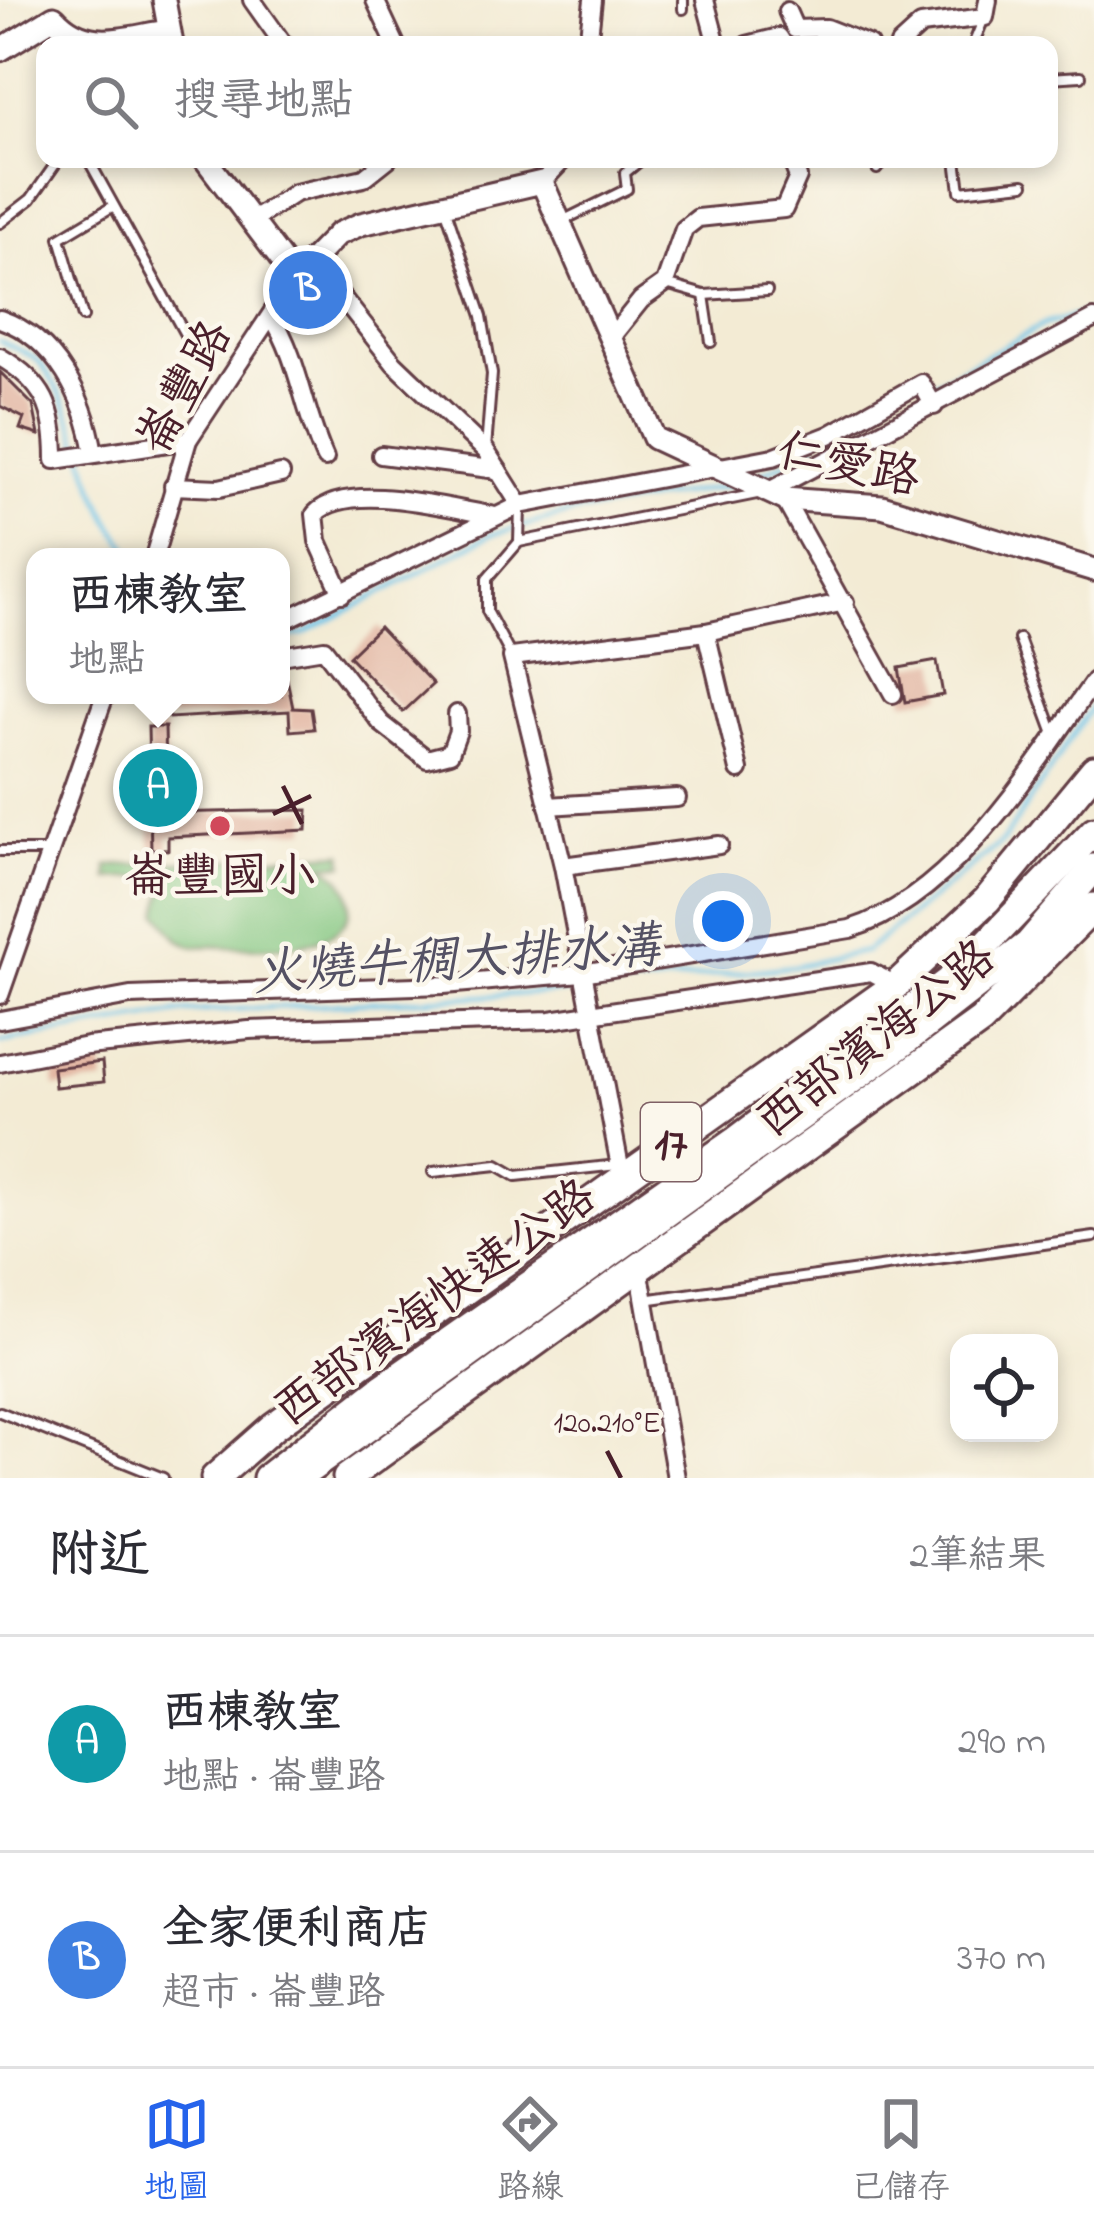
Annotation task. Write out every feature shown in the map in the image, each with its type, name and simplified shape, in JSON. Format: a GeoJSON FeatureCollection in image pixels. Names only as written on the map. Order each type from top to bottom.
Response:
{"type":"FeatureCollection","features":[{"type":"Feature","properties":{"kind":"main road","name":"西部濱海公路"},"geometry":{"type":"LineString","coordinates":[[215,1478],[274,1426],[621,1171],[896,985],[987,900],[1094,770]]}},
{"type":"Feature","properties":{"kind":"main road","name":"西部濱海快速公路"},"geometry":{"type":"LineString","coordinates":[[267,1478],[384,1387],[737,1140],[958,974],[1094,831]]}},
{"type":"Feature","properties":{"kind":"main road","name":"西部濱海快速公路"},"geometry":{"type":"LineString","coordinates":[[298,1478],[897,1047],[1028,945],[1094,868]]}},
{"type":"Feature","properties":{"kind":"main road","name":"西部濱海公路"},"geometry":{"type":"LineString","coordinates":[[347,1478],[981,1021],[1094,907]]}},
{"type":"Feature","properties":{"kind":"street"},"geometry":{"type":"LineString","coordinates":[[164,0],[170,36]]}},
{"type":"Feature","properties":{"kind":"street"},"geometry":{"type":"LineString","coordinates":[[252,0],[278,36]]}},
{"type":"Feature","properties":{"kind":"street"},"geometry":{"type":"LineString","coordinates":[[375,0],[392,36]]}},
{"type":"Feature","properties":{"kind":"street"},"geometry":{"type":"LineString","coordinates":[[589,36],[593,0]]}},
{"type":"Feature","properties":{"kind":"street"},"geometry":{"type":"LineString","coordinates":[[706,0],[715,36]]}},
{"type":"Feature","properties":{"kind":"street"},"geometry":{"type":"LineString","coordinates":[[2,46],[52,8],[67,36]]}},
{"type":"Feature","properties":{"kind":"street"},"geometry":{"type":"LineString","coordinates":[[909,36],[921,26],[987,8]]}},
{"type":"Feature","properties":{"kind":"street"},"geometry":{"type":"LineString","coordinates":[[788,11],[795,29],[826,28],[846,36]]}},
{"type":"Feature","properties":{"kind":"street"},"geometry":{"type":"LineString","coordinates":[[211,168],[295,278]]}},
{"type":"Feature","properties":{"kind":"street"},"geometry":{"type":"LineString","coordinates":[[250,222],[295,193],[364,178],[374,168]]}},
{"type":"Feature","properties":{"kind":"street"},"geometry":{"type":"LineString","coordinates":[[542,182],[555,168]]}},
{"type":"Feature","properties":{"kind":"street"},"geometry":{"type":"LineString","coordinates":[[609,340],[641,300],[664,283],[684,230],[698,218],[784,209],[799,177],[795,168]]}},
{"type":"Feature","properties":{"kind":"street","name":"崙豐路"},"geometry":{"type":"LineString","coordinates":[[159,548],[188,440],[295,278],[338,234],[361,224],[542,182]]}},
{"type":"Feature","properties":{"kind":"street","name":"仁愛路"},"geometry":{"type":"LineString","coordinates":[[542,182],[654,438],[776,496],[882,506],[1094,571]]}},
{"type":"Feature","properties":{"kind":"street"},"geometry":{"type":"LineString","coordinates":[[312,260],[394,364],[486,451],[520,506]]}},
{"type":"Feature","properties":{"kind":"street"},"geometry":{"type":"LineString","coordinates":[[271,315],[292,348],[306,417],[325,458]]}},
{"type":"Feature","properties":{"kind":"street"},"geometry":{"type":"LineString","coordinates":[[0,319],[14,324],[75,382],[86,407],[94,454]]}},
{"type":"Feature","properties":{"kind":"street"},"geometry":{"type":"LineString","coordinates":[[893,694],[845,602],[776,496],[1094,319]]}},
{"type":"Feature","properties":{"kind":"street"},"geometry":{"type":"LineString","coordinates":[[0,357],[30,375],[45,394],[55,420],[55,460],[188,440]]}},
{"type":"Feature","properties":{"kind":"street"},"geometry":{"type":"LineString","coordinates":[[290,618],[520,506],[773,458],[829,435],[921,383],[934,406]]}},
{"type":"Feature","properties":{"kind":"street"},"geometry":{"type":"LineString","coordinates":[[382,455],[498,470]]}},
{"type":"Feature","properties":{"kind":"street"},"geometry":{"type":"LineString","coordinates":[[173,486],[219,488],[281,474]]}},
{"type":"Feature","properties":{"kind":"street"},"geometry":{"type":"LineString","coordinates":[[342,594],[318,541],[315,514],[325,504],[354,495],[495,516]]}},
{"type":"Feature","properties":{"kind":"street"},"geometry":{"type":"LineString","coordinates":[[621,1171],[563,866],[512,657],[706,632],[845,602]]}},
{"type":"Feature","properties":{"kind":"street"},"geometry":{"type":"LineString","coordinates":[[706,632],[740,770]]}},
{"type":"Feature","properties":{"kind":"street"},"geometry":{"type":"LineString","coordinates":[[290,655],[324,650],[381,723],[404,746],[427,759],[450,753],[458,731],[457,714]]}},
{"type":"Feature","properties":{"kind":"street"},"geometry":{"type":"LineString","coordinates":[[0,1020],[130,996],[444,985],[581,973],[885,918],[994,818],[1094,681]]}},
{"type":"Feature","properties":{"kind":"street"},"geometry":{"type":"LineString","coordinates":[[0,995],[102,704]]}},
{"type":"Feature","properties":{"kind":"street"},"geometry":{"type":"LineString","coordinates":[[548,806],[677,798]]}},
{"type":"Feature","properties":{"kind":"street"},"geometry":{"type":"LineString","coordinates":[[563,866],[719,845]]}},
{"type":"Feature","properties":{"kind":"street"},"geometry":{"type":"LineString","coordinates":[[0,1064],[87,1046],[230,1032],[436,1028],[590,1014],[871,972],[896,985]]}},
{"type":"Feature","properties":{"kind":"street"},"geometry":{"type":"LineString","coordinates":[[638,1268],[676,1478]]}},
{"type":"Feature","properties":{"kind":"lane"},"geometry":{"type":"LineString","coordinates":[[1058,77],[1081,76]]}},
{"type":"Feature","properties":{"kind":"lane"},"geometry":{"type":"LineString","coordinates":[[0,223],[31,199],[52,168]]}},
{"type":"Feature","properties":{"kind":"lane"},"geometry":{"type":"LineString","coordinates":[[92,168],[110,208],[187,338]]}},
{"type":"Feature","properties":{"kind":"lane"},"geometry":{"type":"LineString","coordinates":[[560,222],[627,189],[625,173],[631,168]]}},
{"type":"Feature","properties":{"kind":"lane"},"geometry":{"type":"LineString","coordinates":[[957,168],[960,190],[1024,184]]}},
{"type":"Feature","properties":{"kind":"lane"},"geometry":{"type":"LineString","coordinates":[[444,204],[482,316],[492,374],[486,451]]}},
{"type":"Feature","properties":{"kind":"lane"},"geometry":{"type":"LineString","coordinates":[[83,316],[60,238],[110,208]]}},
{"type":"Feature","properties":{"kind":"lane"},"geometry":{"type":"LineString","coordinates":[[664,283],[704,295],[767,291]]}},
{"type":"Feature","properties":{"kind":"lane"},"geometry":{"type":"LineString","coordinates":[[704,295],[711,342]]}},
{"type":"Feature","properties":{"kind":"lane"},"geometry":{"type":"LineString","coordinates":[[512,657],[487,611],[487,579],[519,542],[776,496]]}},
{"type":"Feature","properties":{"kind":"lane"},"geometry":{"type":"LineString","coordinates":[[519,542],[520,506]]}},
{"type":"Feature","properties":{"kind":"lane"},"geometry":{"type":"LineString","coordinates":[[1019,639],[1055,736]]}},
{"type":"Feature","properties":{"kind":"lane"},"geometry":{"type":"LineString","coordinates":[[0,851],[52,851]]}},
{"type":"Feature","properties":{"kind":"lane"},"geometry":{"type":"LineString","coordinates":[[433,1172],[497,1166],[516,1177],[621,1171]]}},
{"type":"Feature","properties":{"kind":"lane"},"geometry":{"type":"LineString","coordinates":[[644,1300],[1094,1237]]}},
{"type":"Feature","properties":{"kind":"lane"},"geometry":{"type":"LineString","coordinates":[[0,1412],[163,1478]]}},
{"type":"Feature","properties":{"kind":"green space"},"geometry":{"type":"Polygon","coordinates":[[[343,853],[344,864],[322,865],[347,889],[346,920],[333,934],[287,946],[191,946],[178,939],[158,913],[168,876],[108,879],[108,866],[343,853]]]}},
{"type":"Feature","properties":{"kind":"building"},"geometry":{"type":"Polygon","coordinates":[[[0,372],[33,405],[39,435],[20,429],[24,418],[0,406],[0,372]]]}},
{"type":"Feature","properties":{"kind":"building"},"geometry":{"type":"Polygon","coordinates":[[[379,627],[433,684],[403,712],[349,656],[379,627]]]}},
{"type":"Feature","properties":{"kind":"building"},"geometry":{"type":"Polygon","coordinates":[[[937,661],[943,695],[905,702],[899,668],[937,661]]]}},
{"type":"Feature","properties":{"kind":"building"},"geometry":{"type":"Polygon","coordinates":[[[290,693],[293,708],[311,709],[314,729],[290,731],[289,711],[169,718],[167,704],[290,704],[290,693]]]}},
{"type":"Feature","properties":{"kind":"building"},"geometry":{"type":"Polygon","coordinates":[[[148,727],[165,727],[167,813],[308,810],[307,830],[168,837],[168,850],[151,849],[148,727]]]}},
{"type":"Feature","properties":{"kind":"building"},"geometry":{"type":"Polygon","coordinates":[[[102,1062],[104,1082],[55,1087],[53,1068],[102,1062]]]}},
{"type":"Feature","properties":{"kind":"waterway"},"geometry":{"type":"LineString","coordinates":[[931,385],[1045,324],[1094,311]]}},
{"type":"Feature","properties":{"kind":"waterway"},"geometry":{"type":"LineString","coordinates":[[0,341],[37,360],[56,387],[93,485],[129,548]]}},
{"type":"Feature","properties":{"kind":"waterway"},"geometry":{"type":"LineString","coordinates":[[755,476],[816,448]]}},
{"type":"Feature","properties":{"kind":"waterway"},"geometry":{"type":"LineString","coordinates":[[290,636],[304,634],[490,535],[572,513],[734,485]]}},
{"type":"Feature","properties":{"kind":"waterway","name":"火燒牛稠大排水溝"},"geometry":{"type":"LineString","coordinates":[[592,990],[795,966],[866,951],[1003,841],[1094,703]]}},
{"type":"Feature","properties":{"kind":"waterway","name":"火燒牛稠大排水溝"},"geometry":{"type":"LineString","coordinates":[[0,1042],[183,1012],[580,991]]}},
{"type":"Feature","properties":{"kind":"place","name":"全家便利商店"},"geometry":{"type":"Point","coordinates":[308,290]}},
{"type":"Feature","properties":{"kind":"place","name":"西棟教室"},"geometry":{"type":"Point","coordinates":[158,788]}},
{"type":"Feature","properties":{"kind":"place","name":"崙豐國小"},"geometry":{"type":"Point","coordinates":[220,826]}}]}
